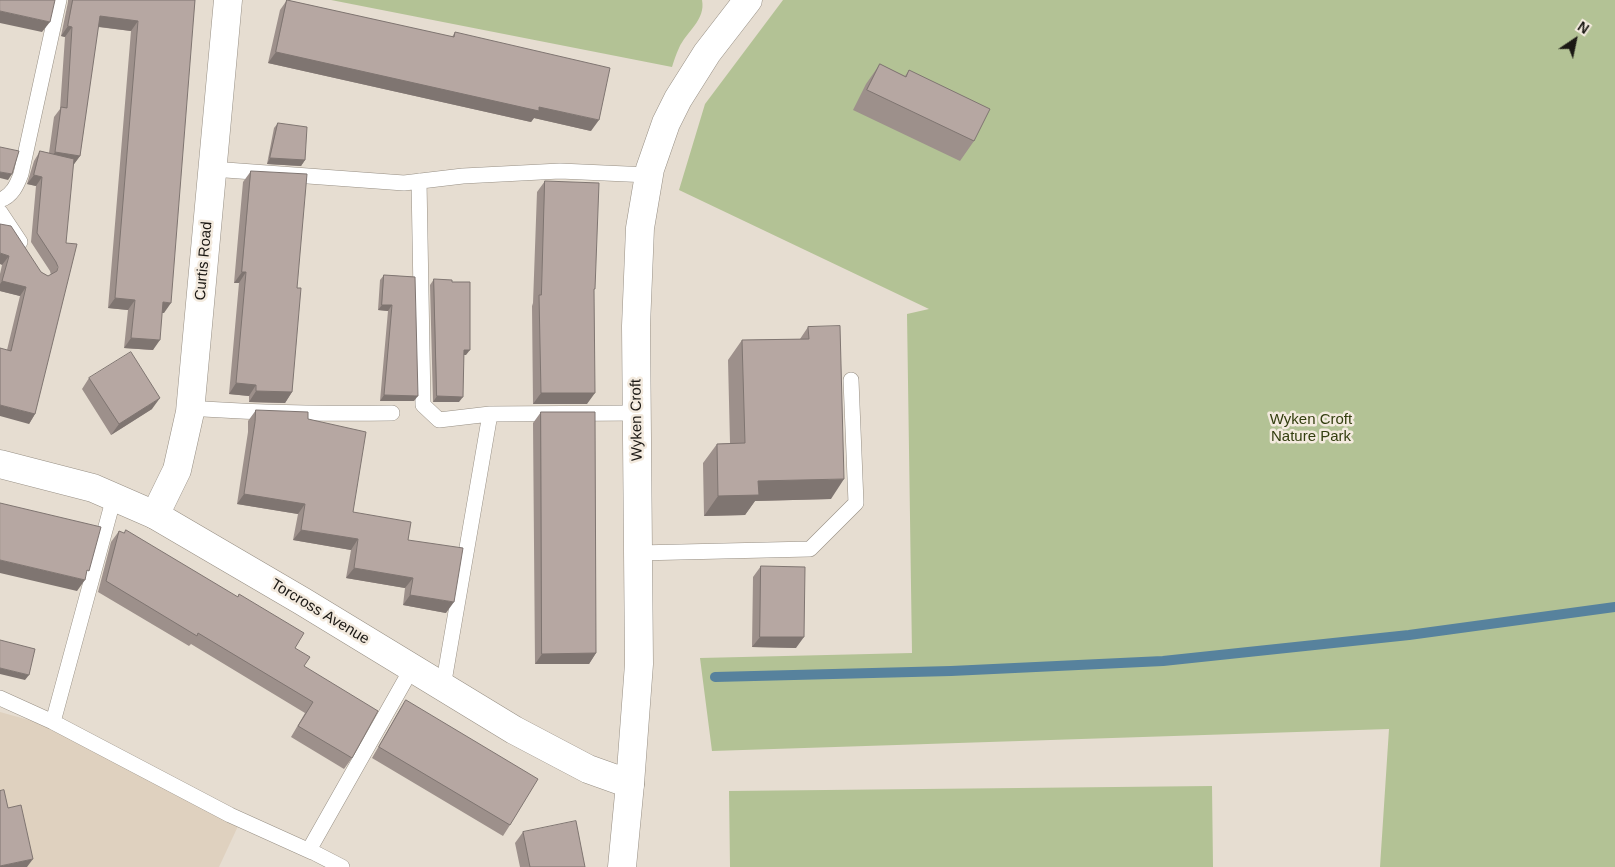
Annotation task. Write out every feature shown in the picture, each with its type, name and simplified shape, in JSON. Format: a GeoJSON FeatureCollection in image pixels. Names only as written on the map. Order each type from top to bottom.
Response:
{"type":"FeatureCollection","features":[{"type":"Feature","properties":{"kind":"street","name":"Curtis Road"},"geometry":{"type":"LineString","coordinates":[[155,515],[177,470],[190,408],[228,0]]}},
{"type":"Feature","properties":{"kind":"street","name":"Wyken Croft"},"geometry":{"type":"LineString","coordinates":[[622,867],[639,664],[636,326],[640,228],[649,175],[666,123],[678,99],[707,53],[748,0]]}},
{"type":"Feature","properties":{"kind":"street","name":"Torcross Avenue"},"geometry":{"type":"LineString","coordinates":[[0,464],[92,488],[155,515],[302,601],[552,752],[588,769],[630,784]]}},
{"type":"Feature","properties":{"kind":"lane"},"geometry":{"type":"LineString","coordinates":[[0,200],[6,198],[16,188],[21,174],[59,0]]}},
{"type":"Feature","properties":{"kind":"lane"},"geometry":{"type":"LineString","coordinates":[[212,169],[404,183],[463,176],[560,171],[649,175]]}},
{"type":"Feature","properties":{"kind":"lane"},"geometry":{"type":"LineString","coordinates":[[419,182],[423,405],[439,420],[490,414],[636,413]]}},
{"type":"Feature","properties":{"kind":"lane"},"geometry":{"type":"LineString","coordinates":[[0,212],[26,252]]}},
{"type":"Feature","properties":{"kind":"lane"},"geometry":{"type":"LineString","coordinates":[[638,554],[810,549],[856,503],[851,380]]}},
{"type":"Feature","properties":{"kind":"lane"},"geometry":{"type":"LineString","coordinates":[[190,408],[392,413]]}},
{"type":"Feature","properties":{"kind":"lane"},"geometry":{"type":"LineString","coordinates":[[443,687],[490,414]]}},
{"type":"Feature","properties":{"kind":"lane"},"geometry":{"type":"LineString","coordinates":[[52,722],[114,497]]}},
{"type":"Feature","properties":{"kind":"lane"},"geometry":{"type":"LineString","coordinates":[[312,852],[309,850],[412,668]]}},
{"type":"Feature","properties":{"kind":"lane"},"geometry":{"type":"LineString","coordinates":[[0,698],[52,722],[230,815],[342,867]]}},
{"type":"Feature","properties":{"kind":"shaded area"},"geometry":{"type":"Polygon","coordinates":[[[0,712],[47,725],[239,824],[219,867],[0,867],[0,712]]]}},
{"type":"Feature","properties":{"kind":"green space"},"geometry":{"type":"Polygon","coordinates":[[[331,0],[702,0],[702,7],[698,20],[679,48],[672,67],[331,0]]]}},
{"type":"Feature","properties":{"kind":"green space","name":"Wyken Croft Nature Park"},"geometry":{"type":"Polygon","coordinates":[[[783,0],[1615,0],[1615,867],[1380,867],[1389,729],[712,751],[700,658],[912,653],[907,314],[929,309],[679,190],[705,104],[783,0]]]}},
{"type":"Feature","properties":{"kind":"green space"},"geometry":{"type":"Polygon","coordinates":[[[1212,786],[1213,867],[730,867],[729,791],[1212,786]]]}},
{"type":"Feature","properties":{"kind":"building"},"geometry":{"type":"Polygon","coordinates":[[[0,0],[55,0],[50,22],[0,11],[0,0]]]}},
{"type":"Feature","properties":{"kind":"building"},"geometry":{"type":"Polygon","coordinates":[[[73,0],[195,0],[171,303],[163,302],[160,340],[131,338],[135,300],[115,298],[138,21],[100,16],[80,156],[55,152],[61,107],[67,108],[72,27],[68,26],[73,0]]]}},
{"type":"Feature","properties":{"kind":"building"},"geometry":{"type":"Polygon","coordinates":[[[287,0],[454,37],[455,32],[610,68],[599,120],[539,107],[539,111],[276,52],[287,0]]]}},
{"type":"Feature","properties":{"kind":"building"},"geometry":{"type":"Polygon","coordinates":[[[880,64],[906,77],[909,70],[990,109],[974,141],[867,90],[880,64]]]}},
{"type":"Feature","properties":{"kind":"building"},"geometry":{"type":"Polygon","coordinates":[[[278,123],[307,127],[305,160],[270,158],[278,123]]]}},
{"type":"Feature","properties":{"kind":"building"},"geometry":{"type":"Polygon","coordinates":[[[0,147],[19,151],[12,174],[0,172],[0,147]]]}},
{"type":"Feature","properties":{"kind":"building"},"geometry":{"type":"Polygon","coordinates":[[[40,151],[74,159],[66,243],[77,244],[35,414],[0,405],[0,348],[11,351],[26,287],[2,281],[9,256],[0,253],[0,224],[11,226],[41,272],[48,276],[57,271],[56,262],[37,233],[42,177],[34,175],[40,151]]]}},
{"type":"Feature","properties":{"kind":"building"},"geometry":{"type":"Polygon","coordinates":[[[251,171],[307,174],[297,288],[301,288],[292,392],[256,391],[256,385],[236,383],[246,272],[242,272],[251,171]]]}},
{"type":"Feature","properties":{"kind":"building"},"geometry":{"type":"Polygon","coordinates":[[[545,181],[599,183],[594,289],[595,393],[541,393],[539,295],[541,295],[545,181]]]}},
{"type":"Feature","properties":{"kind":"building"},"geometry":{"type":"Polygon","coordinates":[[[384,275],[415,277],[418,396],[384,395],[392,305],[382,305],[384,275]]]}},
{"type":"Feature","properties":{"kind":"building"},"geometry":{"type":"Polygon","coordinates":[[[434,279],[470,282],[470,350],[464,350],[463,397],[437,396],[434,279]]]}},
{"type":"Feature","properties":{"kind":"building"},"geometry":{"type":"Polygon","coordinates":[[[840,326],[844,479],[758,481],[759,495],[718,496],[717,444],[745,443],[742,340],[809,339],[808,327],[840,326]]]}},
{"type":"Feature","properties":{"kind":"building"},"geometry":{"type":"Polygon","coordinates":[[[131,352],[160,398],[119,424],[89,378],[131,352]]]}},
{"type":"Feature","properties":{"kind":"building"},"geometry":{"type":"Polygon","coordinates":[[[256,410],[308,412],[308,419],[366,432],[353,512],[411,522],[408,540],[463,548],[454,602],[410,595],[413,578],[354,568],[358,539],[301,530],[305,504],[244,494],[256,410]]]}},
{"type":"Feature","properties":{"kind":"building"},"geometry":{"type":"Polygon","coordinates":[[[541,412],[595,412],[596,653],[542,654],[541,412]]]}},
{"type":"Feature","properties":{"kind":"building"},"geometry":{"type":"Polygon","coordinates":[[[0,503],[101,527],[85,580],[0,560],[0,503]]]}},
{"type":"Feature","properties":{"kind":"building"},"geometry":{"type":"Polygon","coordinates":[[[126,530],[238,597],[239,594],[304,633],[295,648],[310,657],[304,666],[378,711],[352,758],[298,726],[313,702],[198,633],[197,636],[106,581],[119,531],[124,533],[126,530]]]}},
{"type":"Feature","properties":{"kind":"building"},"geometry":{"type":"Polygon","coordinates":[[[761,566],[805,567],[804,637],[760,637],[761,566]]]}},
{"type":"Feature","properties":{"kind":"building"},"geometry":{"type":"Polygon","coordinates":[[[0,640],[35,649],[29,675],[0,668],[0,640]]]}},
{"type":"Feature","properties":{"kind":"building"},"geometry":{"type":"Polygon","coordinates":[[[406,700],[538,779],[510,825],[379,747],[406,700]]]}},
{"type":"Feature","properties":{"kind":"building"},"geometry":{"type":"Polygon","coordinates":[[[4,790],[8,808],[21,805],[33,859],[0,866],[0,791],[4,790]]]}},
{"type":"Feature","properties":{"kind":"building"},"geometry":{"type":"Polygon","coordinates":[[[576,821],[585,867],[530,867],[523,832],[576,821]]]}},
{"type":"Feature","properties":{"kind":"waterway"},"geometry":{"type":"LineString","coordinates":[[715,677],[951,671],[1163,661],[1409,635],[1615,607]]}}]}
